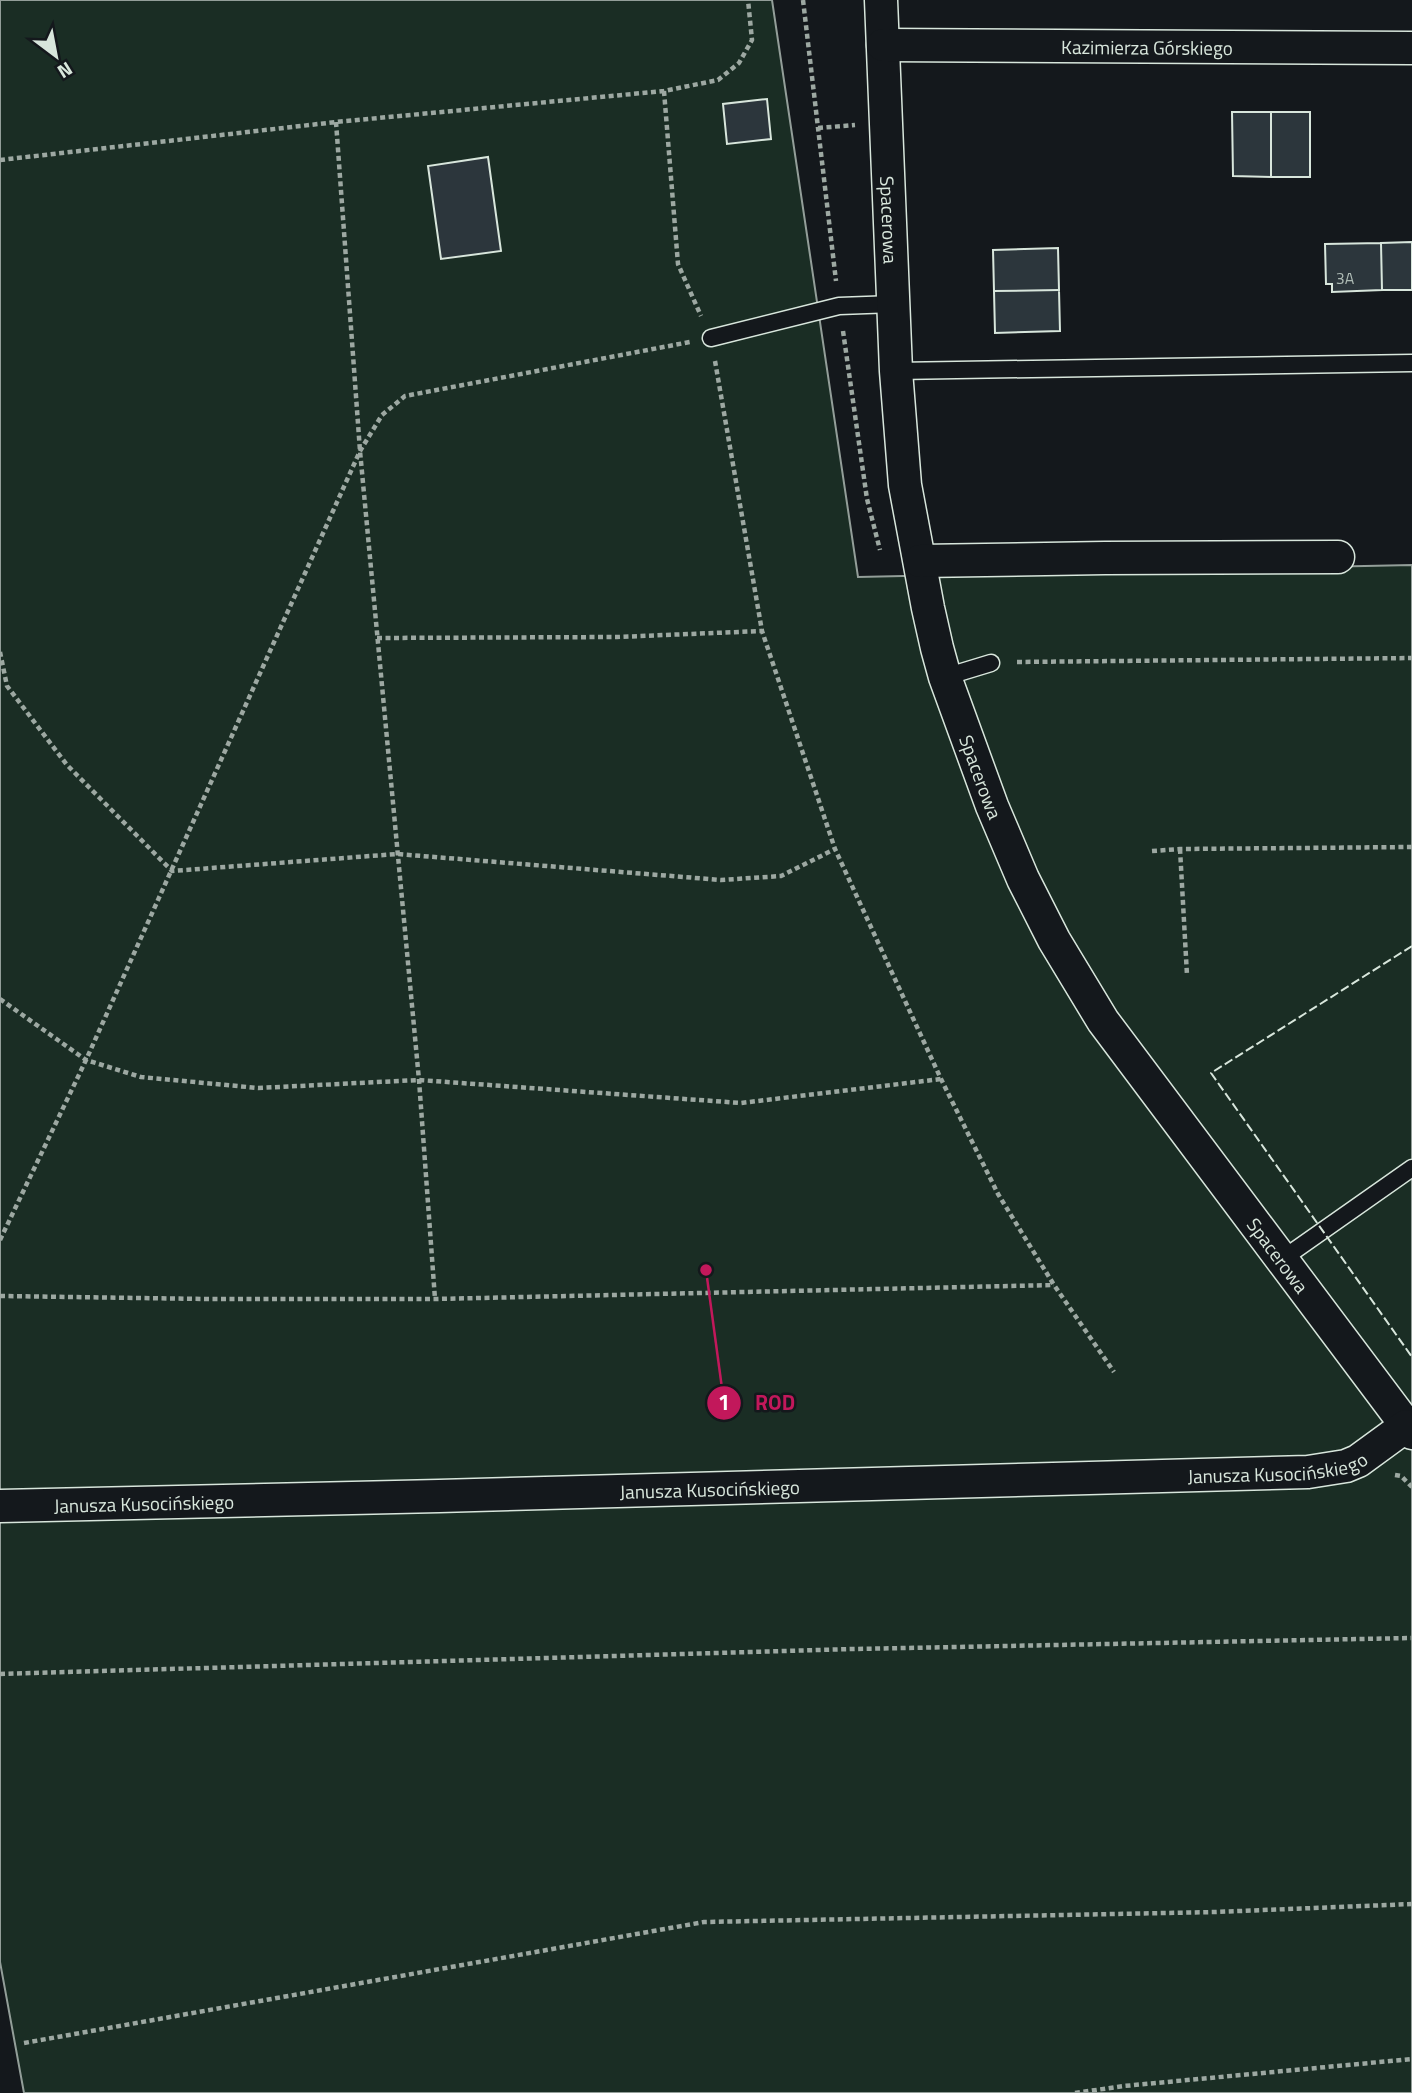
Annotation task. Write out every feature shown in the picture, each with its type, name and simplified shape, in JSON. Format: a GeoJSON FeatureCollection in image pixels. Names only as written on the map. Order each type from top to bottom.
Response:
{"type":"FeatureCollection","features":[{"type":"Feature","properties":{"kind":"street","name":"Spacerowa"},"geometry":{"type":"LineString","coordinates":[[881,0],[895,371],[905,485],[928,608],[945,677],[992,806],[1023,879],[1054,940],[1103,1021],[1409,1429]]}},
{"type":"Feature","properties":{"kind":"street","name":"Kazimierza Górskiego"},"geometry":{"type":"LineString","coordinates":[[883,45],[1412,48]]}},
{"type":"Feature","properties":{"kind":"street"},"geometry":{"type":"LineString","coordinates":[[920,561],[1338,557]]}},
{"type":"Feature","properties":{"kind":"street","name":"Janusza Kusocińskiego"},"geometry":{"type":"LineString","coordinates":[[0,1506],[1308,1472],[1337,1468],[1358,1461],[1409,1429]]}},
{"type":"Feature","properties":{"kind":"lane"},"geometry":{"type":"LineString","coordinates":[[711,338],[839,306],[894,304]]}},
{"type":"Feature","properties":{"kind":"lane"},"geometry":{"type":"LineString","coordinates":[[895,371],[1412,363]]}},
{"type":"Feature","properties":{"kind":"lane"},"geometry":{"type":"LineString","coordinates":[[945,677],[991,663]]}},
{"type":"Feature","properties":{"kind":"lane"},"geometry":{"type":"LineString","coordinates":[[1281,1260],[1412,1168]]}},
{"type":"Feature","properties":{"kind":"path"},"geometry":{"type":"LineString","coordinates":[[0,160],[336,122],[664,91],[718,80],[739,62],[752,40],[748,0]]}},
{"type":"Feature","properties":{"kind":"path"},"geometry":{"type":"LineString","coordinates":[[664,91],[678,264],[711,338],[762,631],[835,849],[941,1079],[998,1194],[1054,1285],[1114,1372]]}},
{"type":"Feature","properties":{"kind":"path"},"geometry":{"type":"LineString","coordinates":[[336,122],[360,451],[419,1080],[435,1299]]}},
{"type":"Feature","properties":{"kind":"path"},"geometry":{"type":"LineString","coordinates":[[0,1240],[86,1060],[360,451],[382,415],[405,396],[711,338]]}},
{"type":"Feature","properties":{"kind":"path"},"geometry":{"type":"LineString","coordinates":[[377,638],[617,637],[762,631]]}},
{"type":"Feature","properties":{"kind":"path"},"geometry":{"type":"LineString","coordinates":[[0,652],[7,686],[67,765],[172,870],[397,854],[721,880],[781,876],[835,849]]}},
{"type":"Feature","properties":{"kind":"path"},"geometry":{"type":"LineString","coordinates":[[991,663],[1412,658]]}},
{"type":"Feature","properties":{"kind":"path"},"geometry":{"type":"LineString","coordinates":[[1152,851],[1412,847]]}},
{"type":"Feature","properties":{"kind":"path"},"geometry":{"type":"LineString","coordinates":[[1180,849],[1187,975]]}},
{"type":"Feature","properties":{"kind":"path"},"geometry":{"type":"LineString","coordinates":[[0,999],[86,1060],[141,1077],[258,1088],[419,1080],[741,1103],[941,1079]]}},
{"type":"Feature","properties":{"kind":"path"},"geometry":{"type":"LineString","coordinates":[[0,1296],[435,1299],[1054,1285]]}},
{"type":"Feature","properties":{"kind":"path"},"geometry":{"type":"LineString","coordinates":[[0,1674],[853,1649],[1412,1638]]}},
{"type":"Feature","properties":{"kind":"path"},"geometry":{"type":"LineString","coordinates":[[24,2043],[704,1922],[1215,1912],[1412,1903]]}},
{"type":"Feature","properties":{"kind":"path"},"geometry":{"type":"LineString","coordinates":[[1075,2093],[1412,2059]]}},
{"type":"Feature","properties":{"kind":"green space"},"geometry":{"type":"Polygon","coordinates":[[[0,0],[772,0],[858,577],[1412,565],[1412,2093],[24,2093],[0,1962],[0,0]]]}},
{"type":"Feature","properties":{"kind":"building"},"geometry":{"type":"Polygon","coordinates":[[[767,99],[771,139],[727,144],[723,104],[767,99]]]}},
{"type":"Feature","properties":{"kind":"building"},"geometry":{"type":"Polygon","coordinates":[[[1232,112],[1271,112],[1271,177],[1233,176],[1232,112]]]}},
{"type":"Feature","properties":{"kind":"building"},"geometry":{"type":"Polygon","coordinates":[[[1271,112],[1310,112],[1310,177],[1271,177],[1271,112]]]}},
{"type":"Feature","properties":{"kind":"building"},"geometry":{"type":"Polygon","coordinates":[[[488,157],[501,251],[441,259],[428,166],[488,157]]]}},
{"type":"Feature","properties":{"kind":"building"},"geometry":{"type":"Polygon","coordinates":[[[1412,242],[1412,290],[1382,290],[1381,243],[1412,242]]]}},
{"type":"Feature","properties":{"kind":"building"},"geometry":{"type":"Polygon","coordinates":[[[1381,243],[1382,290],[1332,292],[1332,284],[1326,284],[1325,244],[1381,243]]]}},
{"type":"Feature","properties":{"kind":"building"},"geometry":{"type":"Polygon","coordinates":[[[1058,248],[1059,290],[994,291],[993,250],[1058,248]]]}},
{"type":"Feature","properties":{"kind":"building"},"geometry":{"type":"Polygon","coordinates":[[[1059,290],[1060,331],[995,333],[994,291],[1059,290]]]}},
{"type":"Feature","properties":{"kind":"fence"},"geometry":{"type":"LineString","coordinates":[[1412,946],[1211,1073],[1412,1357]]}},
{"type":"Feature","properties":{"kind":"place","name":"ROD"},"geometry":{"type":"Point","coordinates":[706,1270]}}]}
